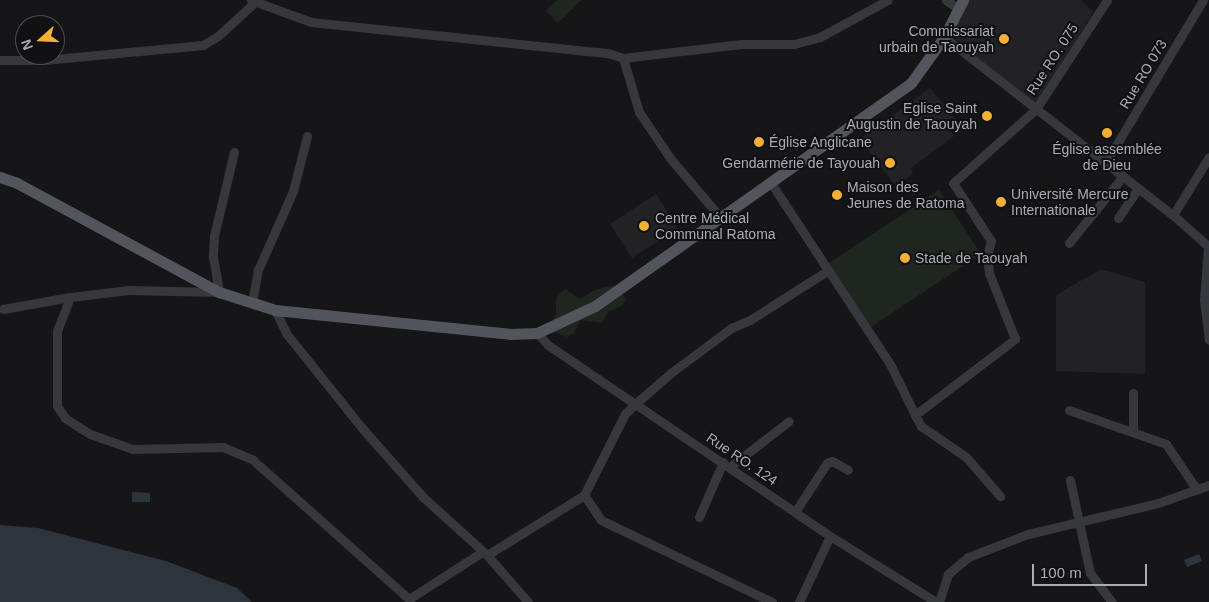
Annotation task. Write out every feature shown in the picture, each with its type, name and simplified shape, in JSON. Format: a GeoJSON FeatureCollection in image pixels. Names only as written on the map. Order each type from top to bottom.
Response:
{"type":"FeatureCollection","features":[{"type":"Feature","properties":{"kind":"main road"},"geometry":{"type":"LineString","coordinates":[[0,177],[17,182],[219,292],[275,310],[510,334],[537,332],[595,306],[911,84],[944,37],[961,4]]}},
{"type":"Feature","properties":{"kind":"street"},"geometry":{"type":"LineString","coordinates":[[0,60],[44,60],[203,45],[218,36],[253,1],[311,22],[608,53],[623,58],[741,44],[794,44],[820,37],[888,0]]}},
{"type":"Feature","properties":{"kind":"street"},"geometry":{"type":"LineString","coordinates":[[946,0],[961,4]]}},
{"type":"Feature","properties":{"kind":"street","name":"Rue RO. 075"},"geometry":{"type":"LineString","coordinates":[[915,415],[1015,339],[989,273],[987,255],[991,240],[953,183],[1036,108],[1107,0]]}},
{"type":"Feature","properties":{"kind":"street","name":"Rue RO 073"},"geometry":{"type":"LineString","coordinates":[[1106,162],[1203,0]]}},
{"type":"Feature","properties":{"kind":"street"},"geometry":{"type":"LineString","coordinates":[[944,37],[1173,215],[1208,246],[1204,300],[1209,340]]}},
{"type":"Feature","properties":{"kind":"street"},"geometry":{"type":"LineString","coordinates":[[623,58],[639,112],[670,158],[720,217]]}},
{"type":"Feature","properties":{"kind":"street"},"geometry":{"type":"LineString","coordinates":[[252,303],[258,270],[293,190],[307,136]]}},
{"type":"Feature","properties":{"kind":"street"},"geometry":{"type":"LineString","coordinates":[[3,309],[70,297],[129,290],[219,292],[213,257],[214,236],[234,152]]}},
{"type":"Feature","properties":{"kind":"street"},"geometry":{"type":"LineString","coordinates":[[1173,215],[1209,157]]}},
{"type":"Feature","properties":{"kind":"street"},"geometry":{"type":"LineString","coordinates":[[1069,243],[1123,176]]}},
{"type":"Feature","properties":{"kind":"street"},"geometry":{"type":"LineString","coordinates":[[771,183],[891,366],[921,426],[966,457],[1000,496]]}},
{"type":"Feature","properties":{"kind":"street"},"geometry":{"type":"LineString","coordinates":[[1118,218],[1138,188]]}},
{"type":"Feature","properties":{"kind":"street"},"geometry":{"type":"LineString","coordinates":[[70,297],[57,331],[57,406],[65,418],[90,434],[134,449],[223,447],[253,460],[409,598],[584,495],[625,414],[635,404],[672,372],[731,328],[750,320],[827,270]]}},
{"type":"Feature","properties":{"kind":"street"},"geometry":{"type":"LineString","coordinates":[[275,310],[286,333],[362,428],[424,497],[484,554],[528,602]]}},
{"type":"Feature","properties":{"kind":"street","name":"Rue RO. 124"},"geometry":{"type":"LineString","coordinates":[[537,332],[548,345],[727,464],[830,536],[938,602]]}},
{"type":"Feature","properties":{"kind":"street"},"geometry":{"type":"LineString","coordinates":[[1132,393],[1133,431]]}},
{"type":"Feature","properties":{"kind":"street"},"geometry":{"type":"LineString","coordinates":[[1069,410],[1166,444],[1197,490]]}},
{"type":"Feature","properties":{"kind":"street"},"geometry":{"type":"LineString","coordinates":[[699,517],[727,464],[788,421]]}},
{"type":"Feature","properties":{"kind":"street"},"geometry":{"type":"LineString","coordinates":[[795,512],[827,463],[832,462],[848,470]]}},
{"type":"Feature","properties":{"kind":"street"},"geometry":{"type":"LineString","coordinates":[[1070,480],[1077,522],[1090,573],[1112,602]]}},
{"type":"Feature","properties":{"kind":"street"},"geometry":{"type":"LineString","coordinates":[[938,602],[948,574],[968,557],[1028,534],[1197,490],[1209,485]]}},
{"type":"Feature","properties":{"kind":"street"},"geometry":{"type":"LineString","coordinates":[[584,495],[601,520],[772,602]]}},
{"type":"Feature","properties":{"kind":"street"},"geometry":{"type":"LineString","coordinates":[[799,602],[830,536]]}},
{"type":"Feature","properties":{"kind":"shaded area"},"geometry":{"type":"Polygon","coordinates":[[[557,0],[581,0],[558,23],[546,11],[557,0]]]}},
{"type":"Feature","properties":{"kind":"shaded area"},"geometry":{"type":"Polygon","coordinates":[[[966,0],[1081,0],[1093,12],[1036,105],[953,37],[957,17],[966,0]]]}},
{"type":"Feature","properties":{"kind":"shaded area"},"geometry":{"type":"Polygon","coordinates":[[[930,88],[958,123],[949,129],[954,136],[911,168],[913,173],[897,188],[860,139],[930,88]]]}},
{"type":"Feature","properties":{"kind":"shaded area","name":"Stade de Taouyah"},"geometry":{"type":"Polygon","coordinates":[[[939,190],[981,254],[871,327],[829,263],[939,190]]]}},
{"type":"Feature","properties":{"kind":"shaded area","name":"Centre Médical Communal Ratoma"},"geometry":{"type":"Polygon","coordinates":[[[656,194],[678,228],[632,258],[610,224],[656,194]]]}},
{"type":"Feature","properties":{"kind":"shaded area"},"geometry":{"type":"Polygon","coordinates":[[[1101,269],[1145,282],[1145,374],[1056,371],[1056,295],[1101,269]]]}},
{"type":"Feature","properties":{"kind":"shaded area"},"geometry":{"type":"Polygon","coordinates":[[[615,285],[626,299],[623,305],[608,312],[602,323],[581,320],[574,333],[567,337],[552,331],[550,323],[556,315],[556,298],[565,289],[580,299],[594,290],[615,285]]]}},
{"type":"Feature","properties":{"kind":"shaded area"},"geometry":{"type":"Polygon","coordinates":[[[132,492],[150,493],[150,502],[132,502],[132,492]]]}},
{"type":"Feature","properties":{"kind":"shaded area"},"geometry":{"type":"Polygon","coordinates":[[[0,525],[38,528],[166,561],[237,588],[252,602],[0,602],[0,525]]]}},
{"type":"Feature","properties":{"kind":"shaded area"},"geometry":{"type":"Polygon","coordinates":[[[1199,554],[1202,561],[1187,567],[1184,560],[1199,554]]]}},
{"type":"Feature","properties":{"kind":"place","name":"Commissariat urbain de Taouyah"},"geometry":{"type":"Point","coordinates":[1004,39]}},
{"type":"Feature","properties":{"kind":"place","name":"Eglise Saint Augustin de Taouyah"},"geometry":{"type":"Point","coordinates":[987,116]}},
{"type":"Feature","properties":{"kind":"place","name":"Église assemblée de Dieu"},"geometry":{"type":"Point","coordinates":[1107,133]}},
{"type":"Feature","properties":{"kind":"place","name":"Église Anglicane"},"geometry":{"type":"Point","coordinates":[759,142]}},
{"type":"Feature","properties":{"kind":"place","name":"Gendarmérie de Tayouah"},"geometry":{"type":"Point","coordinates":[890,163]}},
{"type":"Feature","properties":{"kind":"place","name":"Maison des Jeunes de Ratoma"},"geometry":{"type":"Point","coordinates":[837,195]}},
{"type":"Feature","properties":{"kind":"place","name":"Université Mercure Internationale"},"geometry":{"type":"Point","coordinates":[1001,202]}},
{"type":"Feature","properties":{"kind":"place","name":"Centre Médical Communal Ratoma"},"geometry":{"type":"Point","coordinates":[644,226]}},
{"type":"Feature","properties":{"kind":"place","name":"Stade de Taouyah"},"geometry":{"type":"Point","coordinates":[905,258]}}]}
